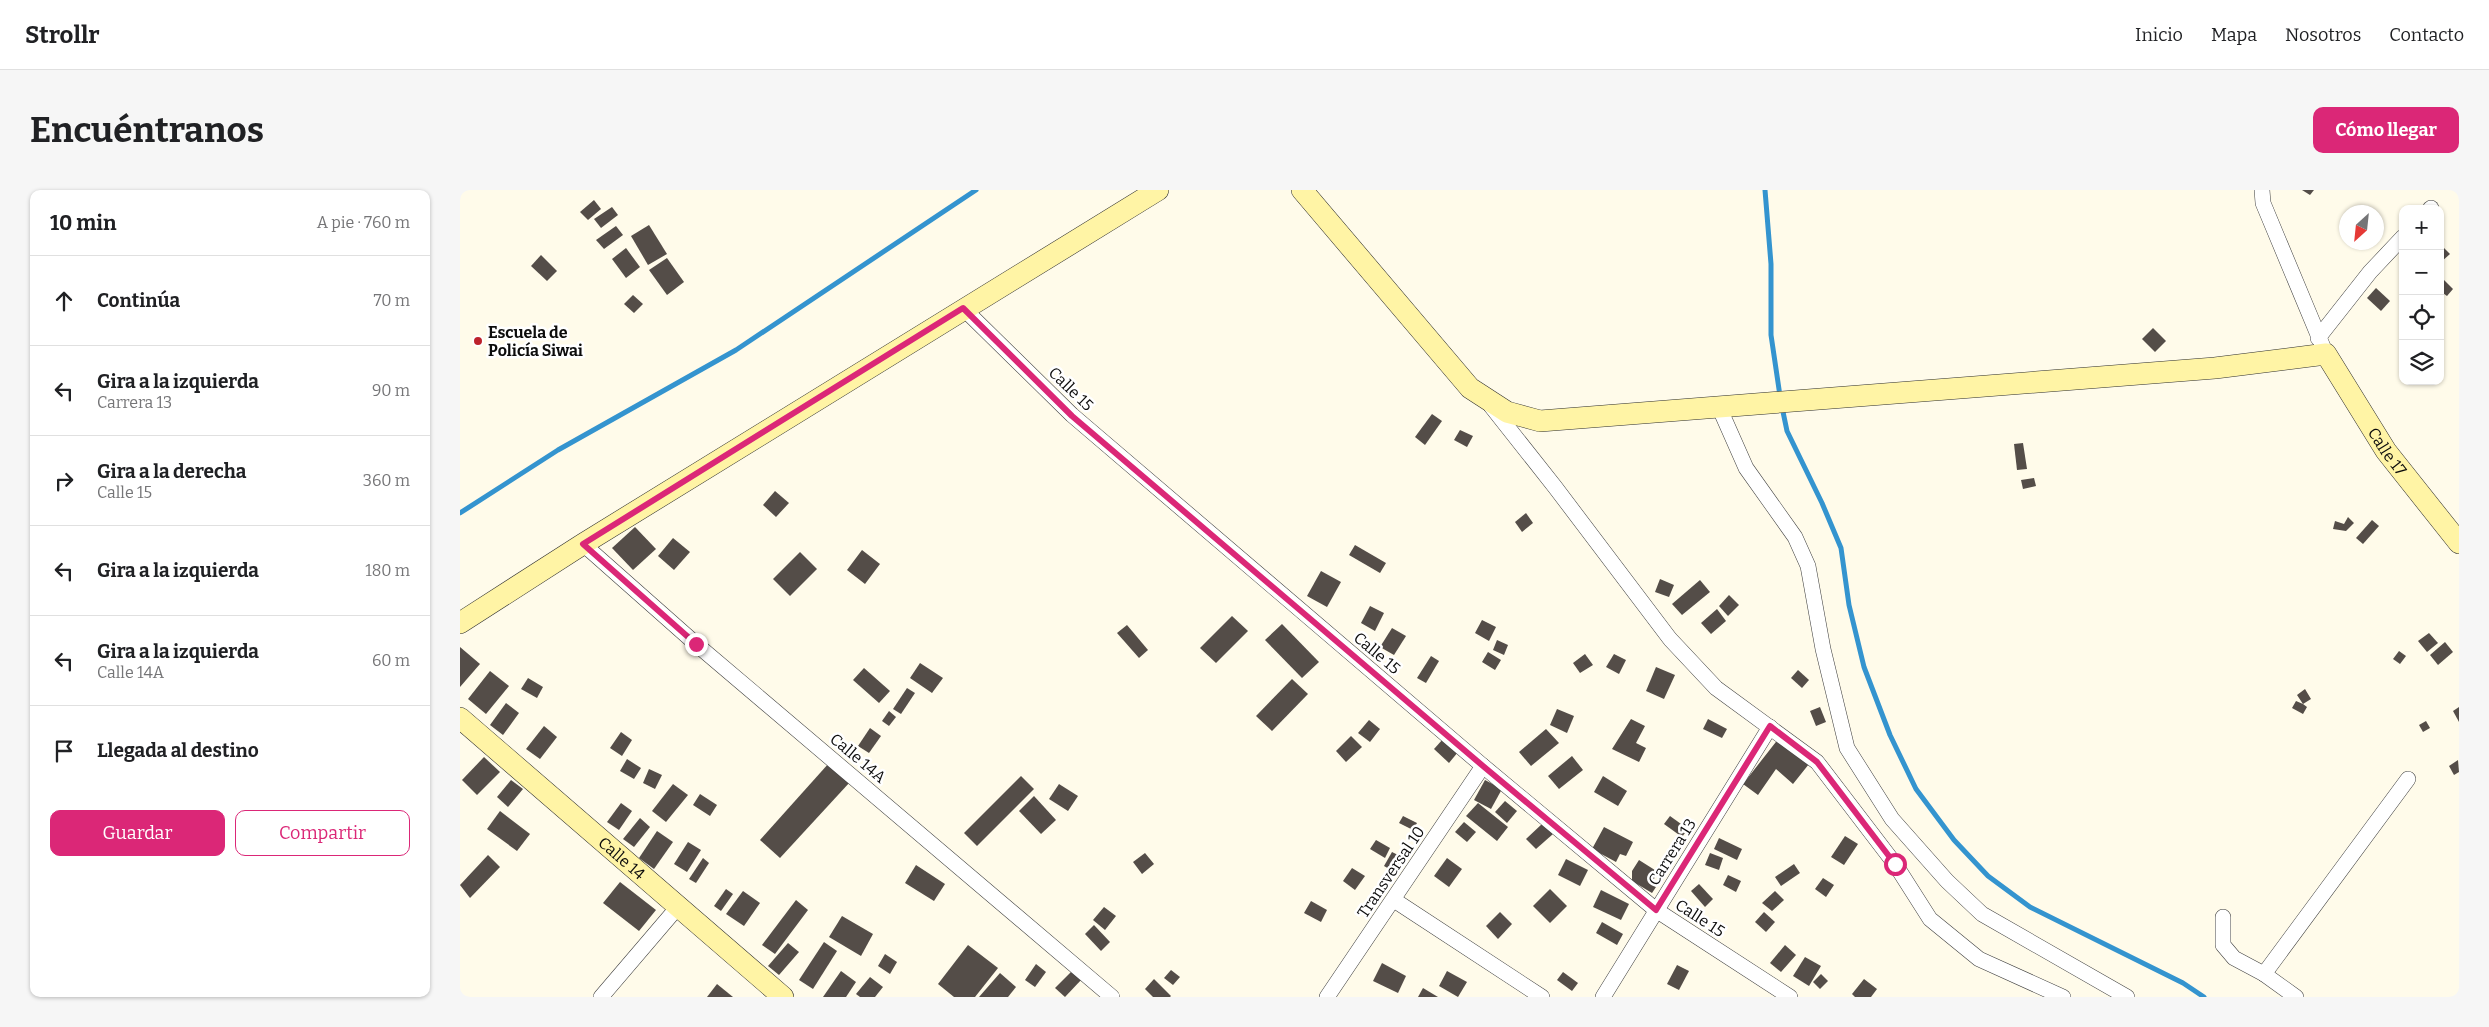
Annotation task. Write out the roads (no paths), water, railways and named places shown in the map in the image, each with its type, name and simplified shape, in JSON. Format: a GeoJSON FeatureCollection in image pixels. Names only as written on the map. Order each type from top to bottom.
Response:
{"type":"FeatureCollection","features":[{"type":"Feature","properties":{"kind":"street"},"geometry":{"type":"LineString","coordinates":[[460,623],[583,544],[963,308],[1158,190]]}},
{"type":"Feature","properties":{"kind":"street"},"geometry":{"type":"LineString","coordinates":[[1302,190],[1470,388],[1507,412],[1540,420],[2215,368],[2322,346],[2365,279],[2399,241]]}},
{"type":"Feature","properties":{"kind":"street"},"geometry":{"type":"LineString","coordinates":[[2262,190],[2263,203],[2322,346]]}},
{"type":"Feature","properties":{"kind":"street","name":"Calle 15"},"geometry":{"type":"LineString","coordinates":[[963,308],[1072,416],[1483,766],[1656,910],[1790,997]]}},
{"type":"Feature","properties":{"kind":"street","name":"Calle 17"},"geometry":{"type":"LineString","coordinates":[[2322,346],[2386,451],[2459,543]]}},
{"type":"Feature","properties":{"kind":"street"},"geometry":{"type":"LineString","coordinates":[[1484,398],[1555,487],[1670,639],[1716,688],[1817,762],[1895,864],[1930,919],[1979,959],[2063,997]]}},
{"type":"Feature","properties":{"kind":"street"},"geometry":{"type":"LineString","coordinates":[[1718,407],[1746,468],[1795,537],[1808,566],[1823,649],[1847,748],[1892,819],[1947,881],[1982,914],[2127,997]]}},
{"type":"Feature","properties":{"kind":"street","name":"Calle 14A"},"geometry":{"type":"LineString","coordinates":[[583,544],[696,644],[1112,997]]}},
{"type":"Feature","properties":{"kind":"street","name":"Calle 14"},"geometry":{"type":"LineString","coordinates":[[460,718],[677,908],[783,997]]}},
{"type":"Feature","properties":{"kind":"street","name":"Carrera 13"},"geometry":{"type":"LineString","coordinates":[[1603,997],[1770,726]]}},
{"type":"Feature","properties":{"kind":"street","name":"Transversal 10"},"geometry":{"type":"LineString","coordinates":[[1327,997],[1483,766]]}},
{"type":"Feature","properties":{"kind":"street"},"geometry":{"type":"LineString","coordinates":[[2264,974],[2408,779]]}},
{"type":"Feature","properties":{"kind":"street"},"geometry":{"type":"LineString","coordinates":[[1394,900],[1542,997]]}},
{"type":"Feature","properties":{"kind":"street"},"geometry":{"type":"LineString","coordinates":[[601,997],[677,908]]}},
{"type":"Feature","properties":{"kind":"street"},"geometry":{"type":"LineString","coordinates":[[2223,917],[2224,945],[2234,958],[2264,974],[2296,997]]}},
{"type":"Feature","properties":{"kind":"waterway"},"geometry":{"type":"LineString","coordinates":[[460,513],[558,450],[736,350],[976,190]]}},
{"type":"Feature","properties":{"kind":"waterway"},"geometry":{"type":"LineString","coordinates":[[1765,190],[1771,264],[1771,335],[1780,396]]}},
{"type":"Feature","properties":{"kind":"waterway"},"geometry":{"type":"LineString","coordinates":[[1782,407],[1787,431],[1822,503],[1841,548],[1849,605],[1864,667],[1890,735],[1916,789],[1954,840],[1988,876],[2030,907],[2183,983],[2204,997]]}},
{"type":"Feature","properties":{"kind":"place","name":"Escuela de Policía Siwai"},"geometry":{"type":"Point","coordinates":[478,341]}}]}
